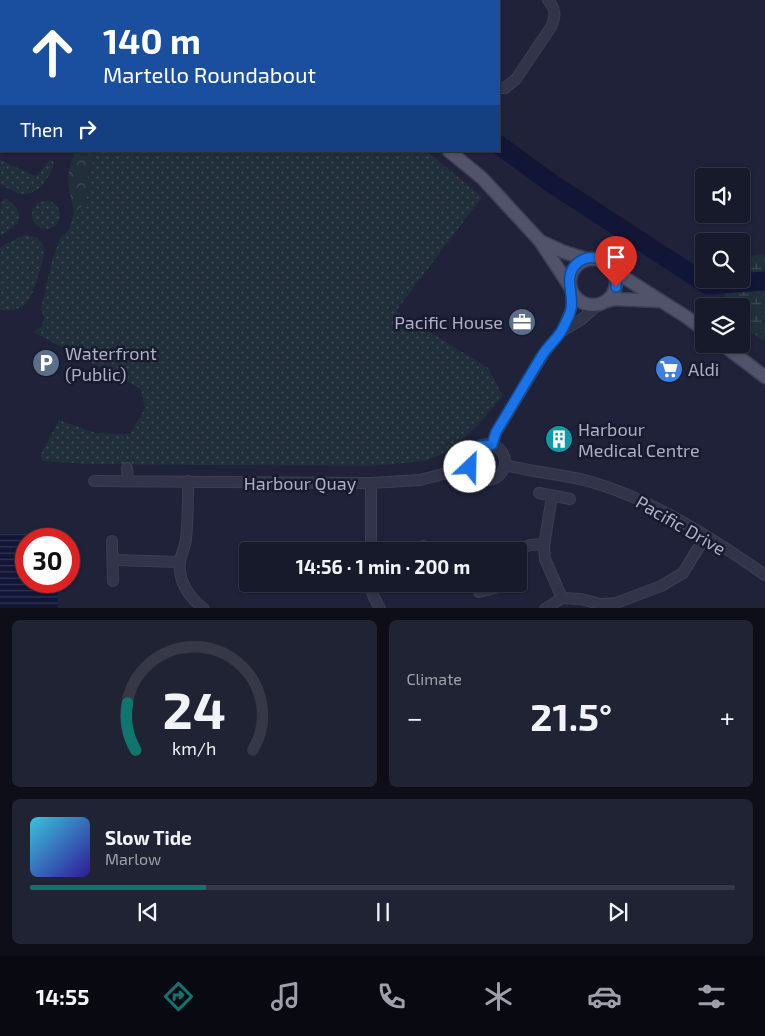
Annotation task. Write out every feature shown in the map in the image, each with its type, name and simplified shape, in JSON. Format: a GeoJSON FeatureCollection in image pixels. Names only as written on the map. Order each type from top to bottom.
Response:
{"type":"FeatureCollection","features":[{"type":"Feature","properties":{"kind":"main road"},"geometry":{"type":"LineString","coordinates":[[450,152],[482,178],[540,241],[570,289],[583,303],[602,303],[614,300],[659,301]]}},
{"type":"Feature","properties":{"kind":"main road"},"geometry":{"type":"LineString","coordinates":[[540,241],[564,252],[586,259],[602,260],[609,265],[614,272],[616,287],[612,295],[602,303]]}},
{"type":"Feature","properties":{"kind":"main road"},"geometry":{"type":"LineString","coordinates":[[570,289],[571,272],[575,266],[586,259]]}},
{"type":"Feature","properties":{"kind":"main road"},"geometry":{"type":"LineString","coordinates":[[614,272],[695,323]]}},
{"type":"Feature","properties":{"kind":"main road"},"geometry":{"type":"LineString","coordinates":[[733,353],[765,378]]}},
{"type":"Feature","properties":{"kind":"street"},"geometry":{"type":"LineString","coordinates":[[502,88],[516,79],[552,27],[555,19],[555,10],[548,0]]}},
{"type":"Feature","properties":{"kind":"street"},"geometry":{"type":"LineString","coordinates":[[562,331],[571,309],[570,289]]}},
{"type":"Feature","properties":{"kind":"street"},"geometry":{"type":"LineString","coordinates":[[492,445],[496,432],[544,352],[562,331],[602,303]]}},
{"type":"Feature","properties":{"kind":"street"},"geometry":{"type":"LineString","coordinates":[[486,444],[492,445],[503,452],[506,465],[496,478],[486,481],[476,476],[470,467],[470,454],[474,449],[486,444]]}},
{"type":"Feature","properties":{"kind":"street","name":"Pacific Drive"},"geometry":{"type":"LineString","coordinates":[[506,465],[587,481],[654,506],[765,575]]}},
{"type":"Feature","properties":{"kind":"street","name":"Harbour Quay"},"geometry":{"type":"LineString","coordinates":[[94,481],[371,483],[420,480],[470,467]]}},
{"type":"Feature","properties":{"kind":"street"},"geometry":{"type":"LineString","coordinates":[[127,468],[128,481]]}},
{"type":"Feature","properties":{"kind":"street"},"geometry":{"type":"LineString","coordinates":[[188,481],[186,540],[180,562],[182,578],[187,591],[196,603],[204,608]]}},
{"type":"Feature","properties":{"kind":"street"},"geometry":{"type":"LineString","coordinates":[[371,483],[371,542]]}},
{"type":"Feature","properties":{"kind":"street"},"geometry":{"type":"LineString","coordinates":[[539,493],[570,499]]}},
{"type":"Feature","properties":{"kind":"street"},"geometry":{"type":"LineString","coordinates":[[552,496],[544,544],[545,559],[562,598]]}},
{"type":"Feature","properties":{"kind":"street"},"geometry":{"type":"LineString","coordinates":[[546,608],[562,598],[581,599],[600,604],[616,603],[661,586],[683,573],[705,537]]}},
{"type":"Feature","properties":{"kind":"street"},"geometry":{"type":"LineString","coordinates":[[112,541],[113,581]]}},
{"type":"Feature","properties":{"kind":"street"},"geometry":{"type":"LineString","coordinates":[[527,546],[544,544]]}},
{"type":"Feature","properties":{"kind":"street"},"geometry":{"type":"LineString","coordinates":[[113,560],[180,562]]}},
{"type":"Feature","properties":{"kind":"street"},"geometry":{"type":"LineString","coordinates":[[372,592],[380,608]]}},
{"type":"Feature","properties":{"kind":"green space"},"geometry":{"type":"Polygon","coordinates":[[[75,152],[98,152],[87,174],[91,189],[81,208],[74,212],[68,182],[69,169],[75,152]]]}},
{"type":"Feature","properties":{"kind":"green space"},"geometry":{"type":"Polygon","coordinates":[[[98,152],[428,152],[482,197],[396,311],[488,368],[503,396],[478,425],[459,443],[440,455],[424,461],[372,466],[86,464],[43,461],[40,456],[59,420],[96,433],[130,434],[145,408],[141,389],[33,332],[42,326],[44,317],[41,308],[53,257],[61,237],[69,229],[74,212],[81,208],[87,174],[98,152]]]}},
{"type":"Feature","properties":{"kind":"green space"},"geometry":{"type":"Polygon","coordinates":[[[0,160],[33,175],[37,175],[50,160],[54,164],[41,186],[31,193],[25,194],[0,184],[0,160]]]}},
{"type":"Feature","properties":{"kind":"green space"},"geometry":{"type":"Polygon","coordinates":[[[3,199],[7,199],[17,209],[19,215],[18,223],[2,235],[0,234],[0,210],[3,199]]]}},
{"type":"Feature","properties":{"kind":"green space"},"geometry":{"type":"Polygon","coordinates":[[[46,201],[56,205],[60,215],[56,225],[46,229],[36,225],[32,215],[36,205],[46,201]]]}},
{"type":"Feature","properties":{"kind":"green space"},"geometry":{"type":"Polygon","coordinates":[[[24,235],[38,239],[44,248],[43,259],[35,285],[29,300],[24,305],[10,311],[0,310],[0,247],[24,235]]]}},
{"type":"Feature","properties":{"kind":"green space"},"geometry":{"type":"Polygon","coordinates":[[[765,254],[765,341],[750,332],[750,298],[726,298],[723,288],[750,288],[750,255],[765,254]]]}},
{"type":"Feature","properties":{"kind":"water"},"geometry":{"type":"Polygon","coordinates":[[[0,533],[15,533],[15,593],[58,593],[58,608],[0,608],[0,533]]]}},
{"type":"Feature","properties":{"kind":"waterway"},"geometry":{"type":"LineString","coordinates":[[500,146],[551,183],[708,285],[765,281]]}},
{"type":"Feature","properties":{"kind":"place","name":"Pacific House"},"geometry":{"type":"Point","coordinates":[522,322]}},
{"type":"Feature","properties":{"kind":"place","name":"Waterfront (Public)"},"geometry":{"type":"Point","coordinates":[46,363]}},
{"type":"Feature","properties":{"kind":"place","name":"Aldi"},"geometry":{"type":"Point","coordinates":[669,369]}},
{"type":"Feature","properties":{"kind":"place","name":"Harbour Medical Centre"},"geometry":{"type":"Point","coordinates":[559,439]}},
{"type":"Feature","properties":{"kind":"route"},"geometry":{"type":"LineString","coordinates":[[470,467],[470,454],[480,446],[492,445],[496,432],[544,352],[562,331],[571,309],[572,293],[569,278],[575,266],[586,259],[602,260],[614,272],[616,287]]}}]}
